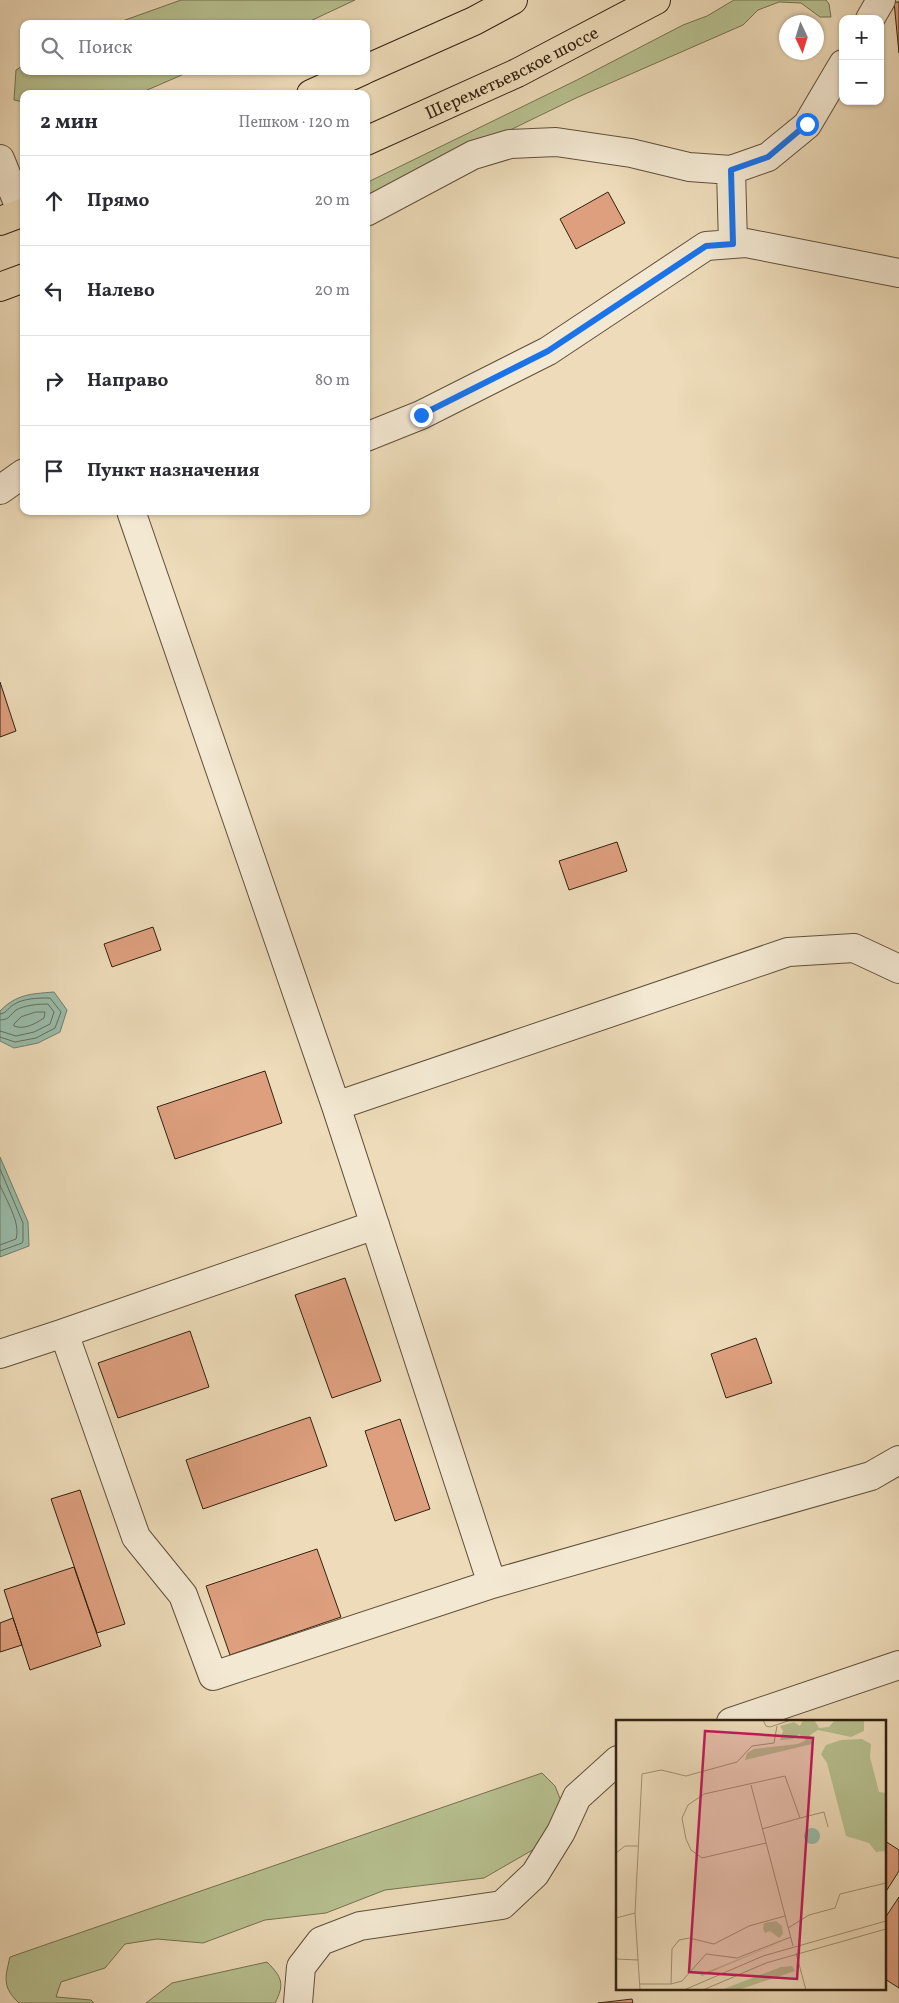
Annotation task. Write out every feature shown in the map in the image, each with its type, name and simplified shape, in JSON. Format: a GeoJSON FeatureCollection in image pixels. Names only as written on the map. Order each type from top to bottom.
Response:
{"type":"FeatureCollection","features":[{"type":"Feature","properties":{"kind":"main road"},"geometry":{"type":"LineString","coordinates":[[370,67],[474,21],[513,0]]}},
{"type":"Feature","properties":{"kind":"main road","name":"Шереметьевское шоссе"},"geometry":{"type":"LineString","coordinates":[[370,139],[517,73],[656,0]]}},
{"type":"Feature","properties":{"kind":"main road"},"geometry":{"type":"LineString","coordinates":[[321,90],[353,75]]}},
{"type":"Feature","properties":{"kind":"main road"},"geometry":{"type":"LineString","coordinates":[[0,287],[20,280]]}},
{"type":"Feature","properties":{"kind":"lane"},"geometry":{"type":"LineString","coordinates":[[872,15],[881,0]]}},
{"type":"Feature","properties":{"kind":"lane"},"geometry":{"type":"LineString","coordinates":[[370,210],[473,155],[510,144],[556,142],[631,153],[689,167],[731,170],[768,157],[807,124],[839,71]]}},
{"type":"Feature","properties":{"kind":"lane"},"geometry":{"type":"LineString","coordinates":[[0,159],[15,215]]}},
{"type":"Feature","properties":{"kind":"lane"},"geometry":{"type":"LineString","coordinates":[[731,170],[733,244]]}},
{"type":"Feature","properties":{"kind":"lane"},"geometry":{"type":"LineString","coordinates":[[370,435],[421,415],[548,351],[706,246],[746,243],[899,273]]}},
{"type":"Feature","properties":{"kind":"lane"},"geometry":{"type":"LineString","coordinates":[[0,490],[20,476]]}},
{"type":"Feature","properties":{"kind":"lane"},"geometry":{"type":"LineString","coordinates":[[136,515],[336,1106],[492,1584]]}},
{"type":"Feature","properties":{"kind":"lane"},"geometry":{"type":"LineString","coordinates":[[336,1106],[788,952],[854,948],[899,969]]}},
{"type":"Feature","properties":{"kind":"lane"},"geometry":{"type":"LineString","coordinates":[[0,1354],[375,1225]]}},
{"type":"Feature","properties":{"kind":"lane"},"geometry":{"type":"LineString","coordinates":[[64,1333],[136,1537],[183,1595],[213,1676],[492,1584],[871,1476],[899,1460]]}},
{"type":"Feature","properties":{"kind":"lane"},"geometry":{"type":"LineString","coordinates":[[737,1720],[899,1665]]}},
{"type":"Feature","properties":{"kind":"lane"},"geometry":{"type":"LineString","coordinates":[[298,2003],[301,1967],[320,1941],[360,1926],[502,1905],[534,1874],[561,1832],[577,1797],[616,1762]]}},
{"type":"Feature","properties":{"kind":"shaded area"},"geometry":{"type":"Polygon","coordinates":[[[181,0],[355,0],[312,20],[125,20],[181,0]]]}},
{"type":"Feature","properties":{"kind":"shaded area"},"geometry":{"type":"Polygon","coordinates":[[[734,0],[826,0],[829,4],[831,17],[817,15],[801,3],[779,2],[758,10],[743,25],[576,98],[370,198],[370,181],[577,80],[683,25],[707,16],[734,0]]]}},
{"type":"Feature","properties":{"kind":"shaded area"},"geometry":{"type":"Polygon","coordinates":[[[20,68],[20,75],[182,75],[147,90],[20,90],[20,101],[14,100],[16,70],[20,68]]]}},
{"type":"Feature","properties":{"kind":"shaded area"},"geometry":{"type":"Polygon","coordinates":[[[542,1773],[555,1786],[561,1801],[543,1844],[484,1878],[385,1890],[326,1913],[265,1920],[203,1943],[157,1939],[125,1944],[105,1968],[61,1982],[56,1997],[91,2000],[94,2003],[19,2003],[7,1987],[6,1977],[10,1957],[542,1773]]]}},
{"type":"Feature","properties":{"kind":"shaded area"},"geometry":{"type":"Polygon","coordinates":[[[267,1962],[279,1977],[281,1986],[275,2003],[146,2003],[172,1983],[267,1962]]]}},
{"type":"Feature","properties":{"kind":"water"},"geometry":{"type":"Polygon","coordinates":[[[54,992],[67,1010],[60,1032],[38,1043],[14,1048],[0,1041],[0,1011],[6,1005],[24,996],[54,992]]]}},
{"type":"Feature","properties":{"kind":"water"},"geometry":{"type":"Polygon","coordinates":[[[0,1157],[28,1222],[29,1246],[0,1257],[0,1157]]]}},
{"type":"Feature","properties":{"kind":"building"},"geometry":{"type":"Polygon","coordinates":[[[894,2],[899,2],[899,53],[894,2]]]}},
{"type":"Feature","properties":{"kind":"building"},"geometry":{"type":"Polygon","coordinates":[[[608,192],[625,223],[576,249],[560,219],[608,192]]]}},
{"type":"Feature","properties":{"kind":"building"},"geometry":{"type":"Polygon","coordinates":[[[0,682],[16,731],[0,737],[0,682]]]}},
{"type":"Feature","properties":{"kind":"building"},"geometry":{"type":"Polygon","coordinates":[[[617,842],[627,871],[569,890],[559,861],[617,842]]]}},
{"type":"Feature","properties":{"kind":"building"},"geometry":{"type":"Polygon","coordinates":[[[153,927],[161,950],[112,967],[104,944],[153,927]]]}},
{"type":"Feature","properties":{"kind":"building"},"geometry":{"type":"Polygon","coordinates":[[[265,1071],[282,1123],[175,1159],[157,1107],[265,1071]]]}},
{"type":"Feature","properties":{"kind":"building"},"geometry":{"type":"Polygon","coordinates":[[[345,1278],[381,1381],[332,1398],[295,1295],[345,1278]]]}},
{"type":"Feature","properties":{"kind":"building"},"geometry":{"type":"Polygon","coordinates":[[[190,1331],[209,1387],[118,1418],[98,1363],[190,1331]]]}},
{"type":"Feature","properties":{"kind":"building"},"geometry":{"type":"Polygon","coordinates":[[[756,1338],[772,1383],[726,1398],[711,1354],[756,1338]]]}},
{"type":"Feature","properties":{"kind":"building"},"geometry":{"type":"Polygon","coordinates":[[[310,1417],[327,1466],[203,1509],[186,1460],[310,1417]]]}},
{"type":"Feature","properties":{"kind":"building"},"geometry":{"type":"Polygon","coordinates":[[[400,1419],[430,1509],[395,1521],[365,1431],[400,1419]]]}},
{"type":"Feature","properties":{"kind":"building"},"geometry":{"type":"Polygon","coordinates":[[[80,1490],[125,1624],[97,1633],[51,1499],[80,1490]]]}},
{"type":"Feature","properties":{"kind":"building"},"geometry":{"type":"Polygon","coordinates":[[[317,1549],[341,1617],[230,1655],[206,1586],[317,1549]]]}},
{"type":"Feature","properties":{"kind":"building"},"geometry":{"type":"Polygon","coordinates":[[[74,1567],[101,1646],[30,1670],[4,1590],[74,1567]]]}},
{"type":"Feature","properties":{"kind":"building"},"geometry":{"type":"Polygon","coordinates":[[[13,1618],[22,1645],[0,1652],[0,1623],[13,1618]]]}},
{"type":"Feature","properties":{"kind":"building"},"geometry":{"type":"Polygon","coordinates":[[[886,1842],[899,1850],[899,1871],[886,1891],[886,1842]]]}},
{"type":"Feature","properties":{"kind":"building"},"geometry":{"type":"Polygon","coordinates":[[[899,1897],[899,1988],[886,1980],[886,1916],[899,1897]]]}},
{"type":"Feature","properties":{"kind":"building"},"geometry":{"type":"Polygon","coordinates":[[[632,1999],[633,2003],[598,2003],[632,1999]]]}},
{"type":"Feature","properties":{"kind":"route"},"geometry":{"type":"LineString","coordinates":[[421,415],[548,351],[706,246],[733,244],[731,170],[768,157],[807,124]]}}]}
